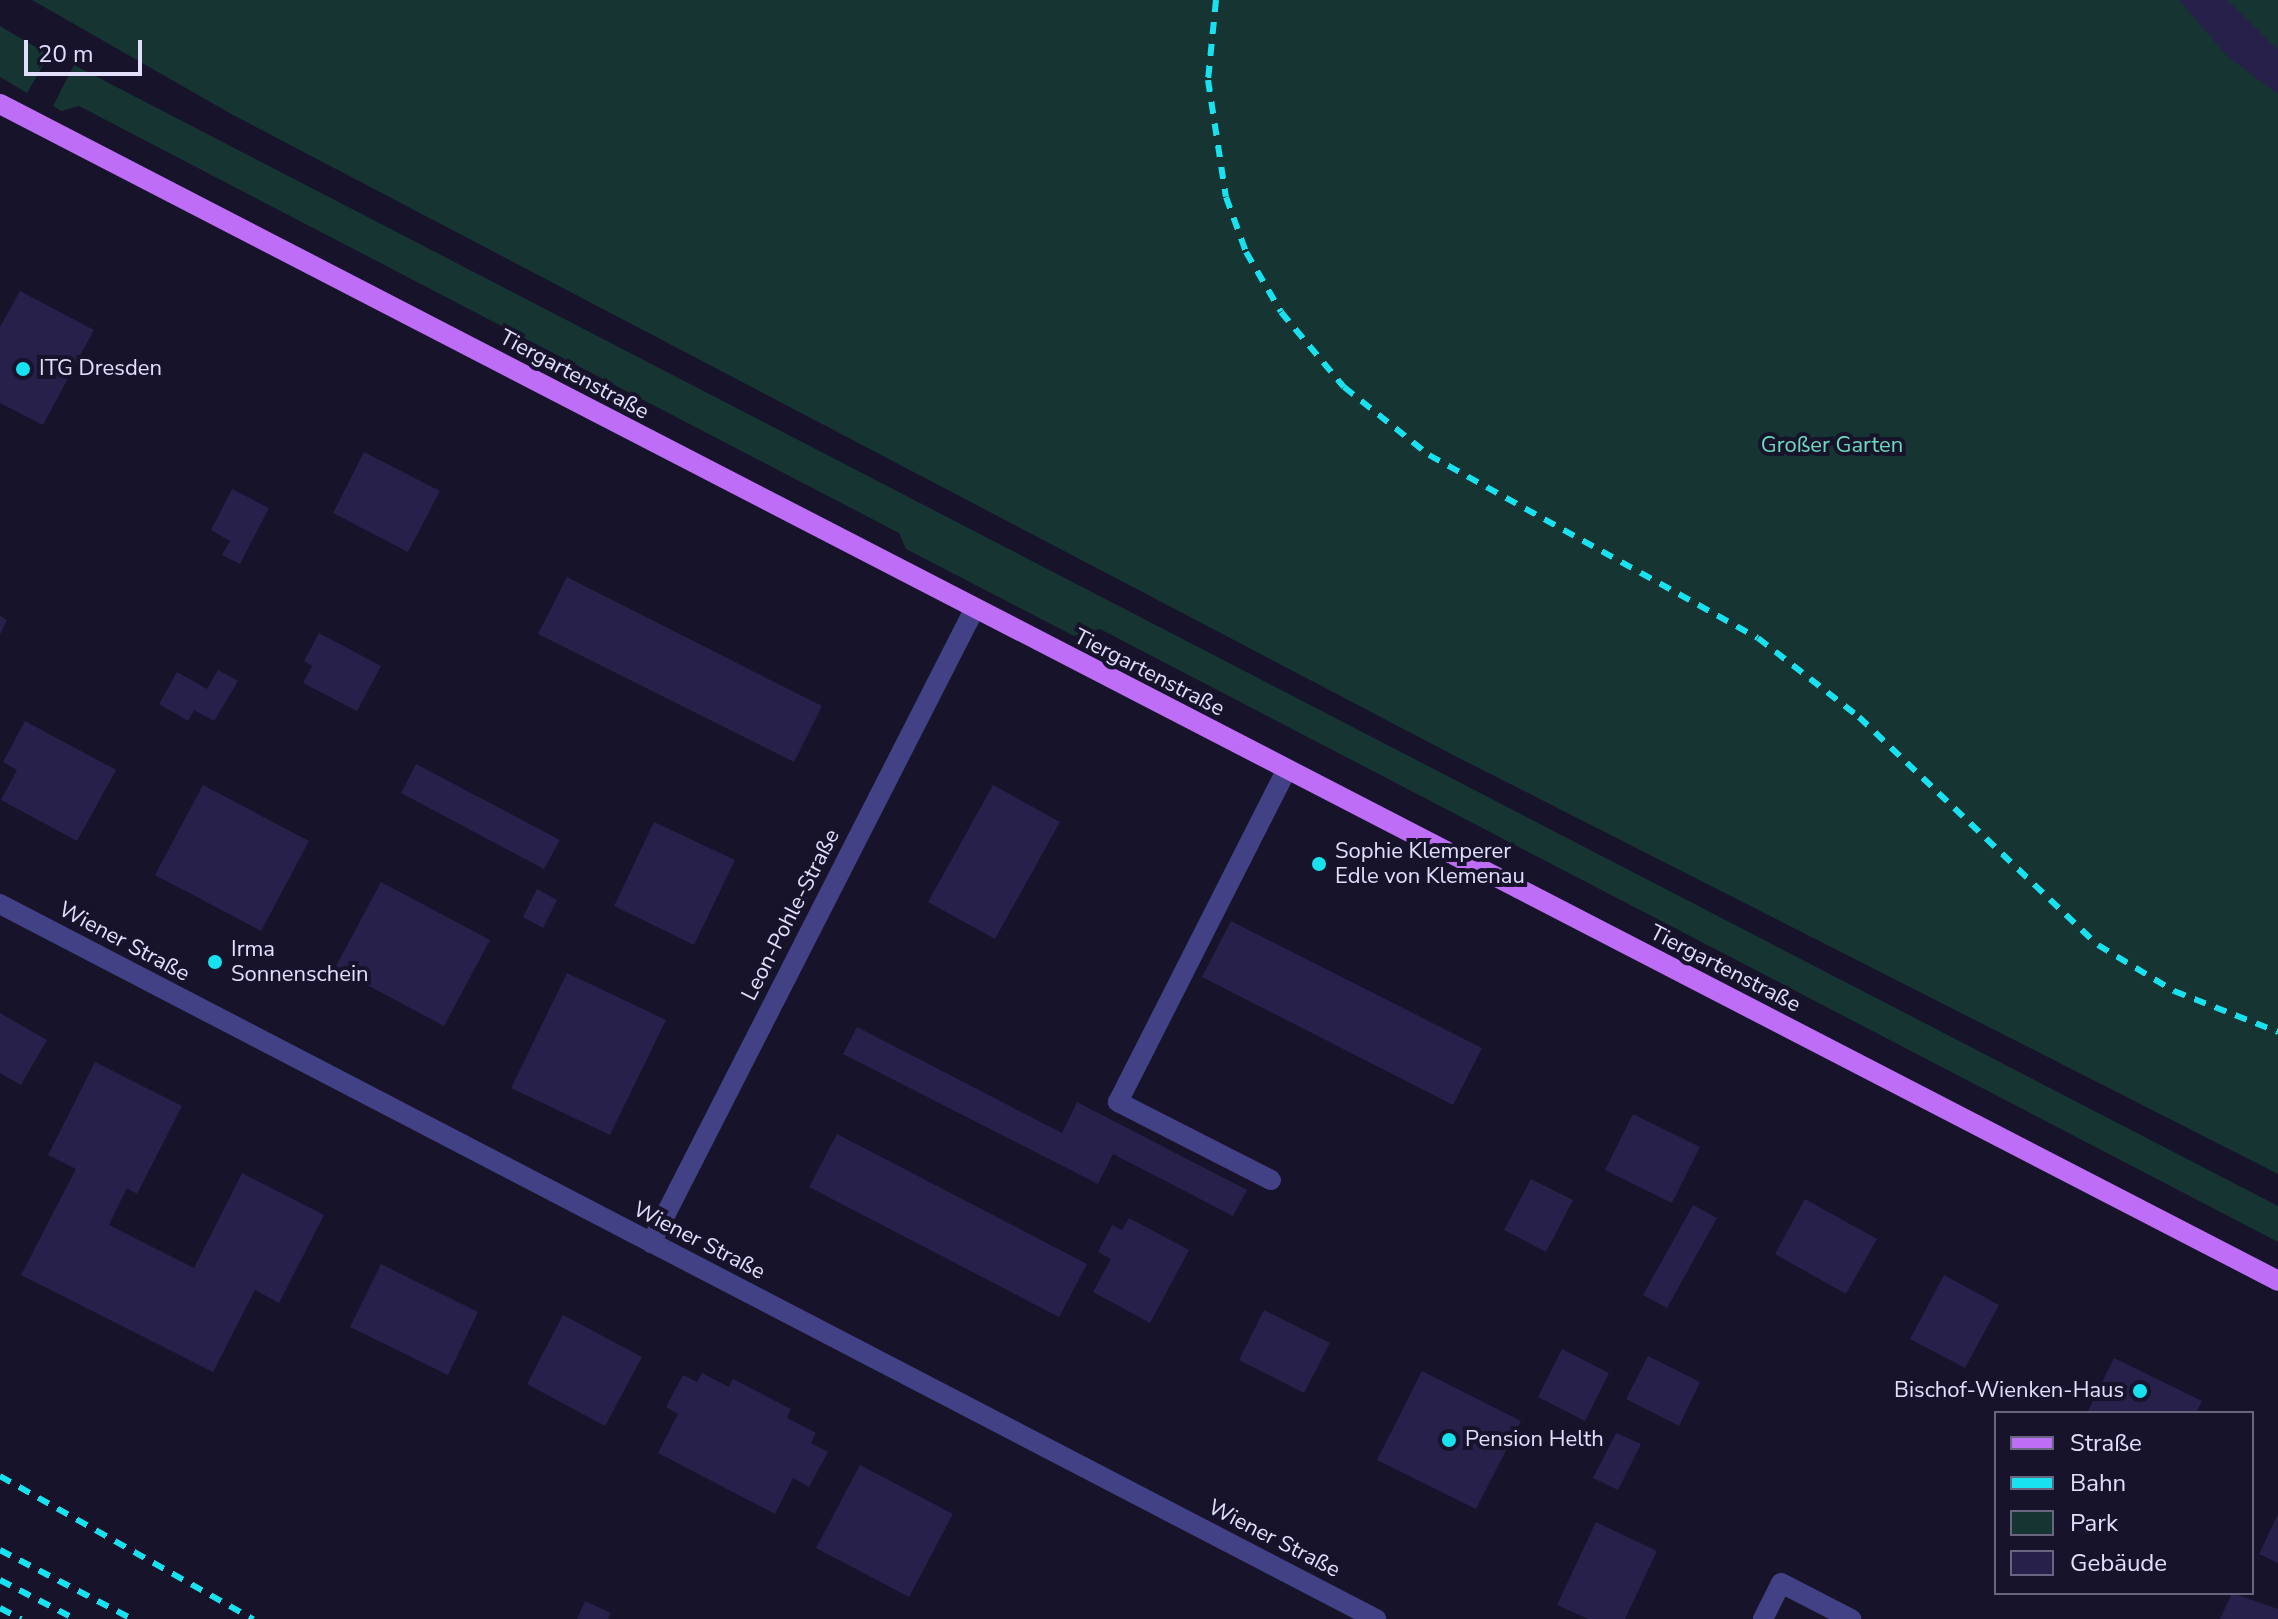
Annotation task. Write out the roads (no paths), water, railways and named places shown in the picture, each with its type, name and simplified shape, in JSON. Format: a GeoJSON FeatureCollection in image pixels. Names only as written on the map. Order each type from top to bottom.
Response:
{"type":"FeatureCollection","features":[{"type":"Feature","properties":{"kind":"main road","name":"Tiergartenstraße"},"geometry":{"type":"LineString","coordinates":[[0,104],[974,610],[2278,1281]]}},
{"type":"Feature","properties":{"kind":"street","name":"Leon-Pohle-Straße"},"geometry":{"type":"LineString","coordinates":[[651,1243],[974,610]]}},
{"type":"Feature","properties":{"kind":"street"},"geometry":{"type":"LineString","coordinates":[[1271,1180],[1118,1102],[1286,771]]}},
{"type":"Feature","properties":{"kind":"street","name":"Wiener Straße"},"geometry":{"type":"LineString","coordinates":[[0,904],[1376,1619]]}},
{"type":"Feature","properties":{"kind":"street"},"geometry":{"type":"LineString","coordinates":[[1763,1619],[1781,1583],[1851,1619]]}},
{"type":"Feature","properties":{"kind":"railway"},"geometry":{"type":"LineString","coordinates":[[1216,0],[1208,80],[1226,197],[1246,252],[1281,312],[1344,387],[1429,455],[1758,638],[1859,717],[2098,945],[2174,991],[2278,1032]]}},
{"type":"Feature","properties":{"kind":"railway"},"geometry":{"type":"LineString","coordinates":[[0,1476],[253,1619]]}},
{"type":"Feature","properties":{"kind":"railway"},"geometry":{"type":"LineString","coordinates":[[0,1550],[132,1619]]}},
{"type":"Feature","properties":{"kind":"railway"},"geometry":{"type":"LineString","coordinates":[[0,1580],[75,1619]]}},
{"type":"Feature","properties":{"kind":"railway"},"geometry":{"type":"LineString","coordinates":[[0,1608],[21,1619]]}},
{"type":"Feature","properties":{"kind":"place","name":"ITG Dresden"},"geometry":{"type":"Point","coordinates":[23,369]}},
{"type":"Feature","properties":{"kind":"place","name":"Sophie Klemperer Edle von Klemenau"},"geometry":{"type":"Point","coordinates":[1319,864]}},
{"type":"Feature","properties":{"kind":"place","name":"Irma Sonnenschein"},"geometry":{"type":"Point","coordinates":[215,962]}},
{"type":"Feature","properties":{"kind":"place","name":"Bischof-Wienken-Haus"},"geometry":{"type":"Point","coordinates":[2140,1391]}},
{"type":"Feature","properties":{"kind":"place","name":"Pension Helth"},"geometry":{"type":"Point","coordinates":[1449,1440]}},
{"type":"Feature","properties":{"kind":"park label","name":"Großer Garten"},"geometry":{"type":"Point","coordinates":[1832,446]}}]}
